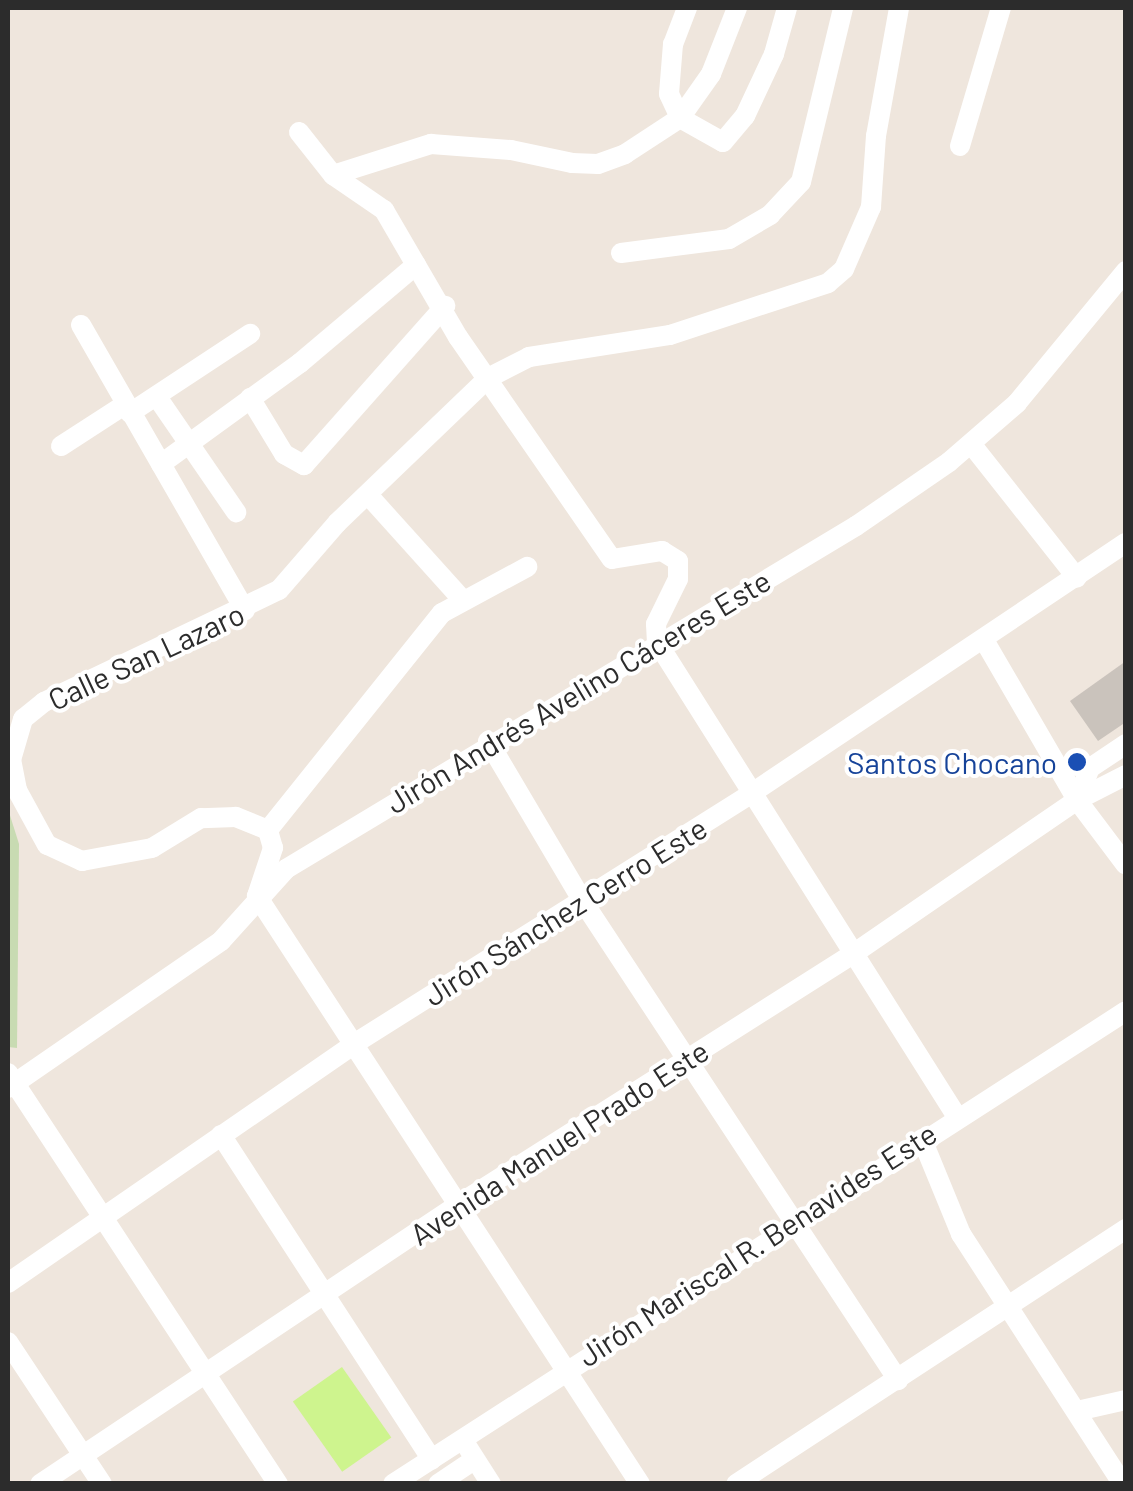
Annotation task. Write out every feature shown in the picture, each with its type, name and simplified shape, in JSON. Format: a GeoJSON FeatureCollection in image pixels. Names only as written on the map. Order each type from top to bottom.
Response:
{"type":"FeatureCollection","features":[{"type":"Feature","properties":{"kind":"street"},"geometry":{"type":"LineString","coordinates":[[686,8],[667,76],[680,118],[724,142],[745,116],[774,54],[788,8]]}},
{"type":"Feature","properties":{"kind":"street"},"geometry":{"type":"LineString","coordinates":[[332,175],[431,144],[598,164],[680,118],[712,74],[737,8]]}},
{"type":"Feature","properties":{"kind":"street"},"geometry":{"type":"LineString","coordinates":[[621,253],[729,239],[770,214],[801,182],[843,8]]}},
{"type":"Feature","properties":{"kind":"street","name":"Calle San Lazaro"},"geometry":{"type":"LineString","coordinates":[[268,830],[236,817],[201,818],[152,848],[82,861],[47,845],[17,790],[11,760],[23,719],[44,702],[244,610],[292,579],[336,523],[488,378],[529,357],[617,345],[763,308],[828,283],[844,269],[871,207],[876,136],[898,8]]}},
{"type":"Feature","properties":{"kind":"street"},"geometry":{"type":"LineString","coordinates":[[960,146],[1001,8]]}},
{"type":"Feature","properties":{"kind":"street"},"geometry":{"type":"LineString","coordinates":[[300,132],[332,175],[384,210],[445,306],[458,337],[612,560],[662,552],[678,561],[678,579],[656,624],[657,642],[957,1118]]}},
{"type":"Feature","properties":{"kind":"street"},"geometry":{"type":"LineString","coordinates":[[161,464],[416,265]]}},
{"type":"Feature","properties":{"kind":"street","name":"Jirón Andrés Avelino Cáceres Este"},"geometry":{"type":"LineString","coordinates":[[10,1081],[220,940],[286,869],[488,741],[856,526],[972,445],[1017,403],[1126,271]]}},
{"type":"Feature","properties":{"kind":"street"},"geometry":{"type":"LineString","coordinates":[[250,398],[284,454],[304,465],[445,306]]}},
{"type":"Feature","properties":{"kind":"street"},"geometry":{"type":"LineString","coordinates":[[81,325],[244,610]]}},
{"type":"Feature","properties":{"kind":"street"},"geometry":{"type":"LineString","coordinates":[[61,446],[128,408],[157,397],[250,334]]}},
{"type":"Feature","properties":{"kind":"street"},"geometry":{"type":"LineString","coordinates":[[157,397],[236,512]]}},
{"type":"Feature","properties":{"kind":"street"},"geometry":{"type":"LineString","coordinates":[[972,445],[1077,578]]}},
{"type":"Feature","properties":{"kind":"street"},"geometry":{"type":"LineString","coordinates":[[368,496],[461,598]]}},
{"type":"Feature","properties":{"kind":"street","name":"Jirón Sánchez Cerro Este"},"geometry":{"type":"LineString","coordinates":[[8,1283],[357,1042],[752,793],[1126,543]]}},
{"type":"Feature","properties":{"kind":"street"},"geometry":{"type":"LineString","coordinates":[[526,567],[461,598],[442,613],[268,830],[273,848],[258,896],[357,1042],[640,1484]]}},
{"type":"Feature","properties":{"kind":"street"},"geometry":{"type":"LineString","coordinates":[[984,640],[1077,800],[1126,865]]}},
{"type":"Feature","properties":{"kind":"street"},"geometry":{"type":"LineString","coordinates":[[488,741],[582,900],[898,1380]]}},
{"type":"Feature","properties":{"kind":"street","name":"Avenida Manuel Prado Este"},"geometry":{"type":"LineString","coordinates":[[1077,800],[1090,768],[1126,744]]}},
{"type":"Feature","properties":{"kind":"street","name":"Avenida Manuel Prado Este"},"geometry":{"type":"LineString","coordinates":[[40,1484],[459,1204],[853,954],[1077,800],[1126,775]]}},
{"type":"Feature","properties":{"kind":"street","name":"Jirón Mariscal R. Benavides Este"},"geometry":{"type":"LineString","coordinates":[[394,1484],[564,1367],[1126,1011]]}},
{"type":"Feature","properties":{"kind":"street"},"geometry":{"type":"LineString","coordinates":[[10,1081],[278,1484]]}},
{"type":"Feature","properties":{"kind":"street"},"geometry":{"type":"LineString","coordinates":[[221,1135],[432,1460]]}},
{"type":"Feature","properties":{"kind":"street"},"geometry":{"type":"LineString","coordinates":[[922,1140],[961,1234],[1123,1484]]}},
{"type":"Feature","properties":{"kind":"street"},"geometry":{"type":"LineString","coordinates":[[736,1484],[1126,1229]]}},
{"type":"Feature","properties":{"kind":"street"},"geometry":{"type":"LineString","coordinates":[[8,1342],[102,1484]]}},
{"type":"Feature","properties":{"kind":"street"},"geometry":{"type":"LineString","coordinates":[[1076,1411],[1126,1400]]}},
{"type":"Feature","properties":{"kind":"street"},"geometry":{"type":"LineString","coordinates":[[463,1440],[491,1484]]}},
{"type":"Feature","properties":{"kind":"street"},"geometry":{"type":"LineString","coordinates":[[438,1484],[474,1460]]}},
{"type":"Feature","properties":{"kind":"green space"},"geometry":{"type":"Polygon","coordinates":[[[8,809],[19,844],[17,1048],[8,1047],[8,809]]]}},
{"type":"Feature","properties":{"kind":"green space"},"geometry":{"type":"Polygon","coordinates":[[[342,1367],[391,1437],[342,1472],[293,1401],[342,1367]]]}},
{"type":"Feature","properties":{"kind":"building"},"geometry":{"type":"Polygon","coordinates":[[[1126,661],[1126,722],[1098,741],[1070,701],[1126,661]]]}},
{"type":"Feature","properties":{"kind":"place","name":"Santos Chocano"},"geometry":{"type":"Point","coordinates":[1077,762]}}]}
